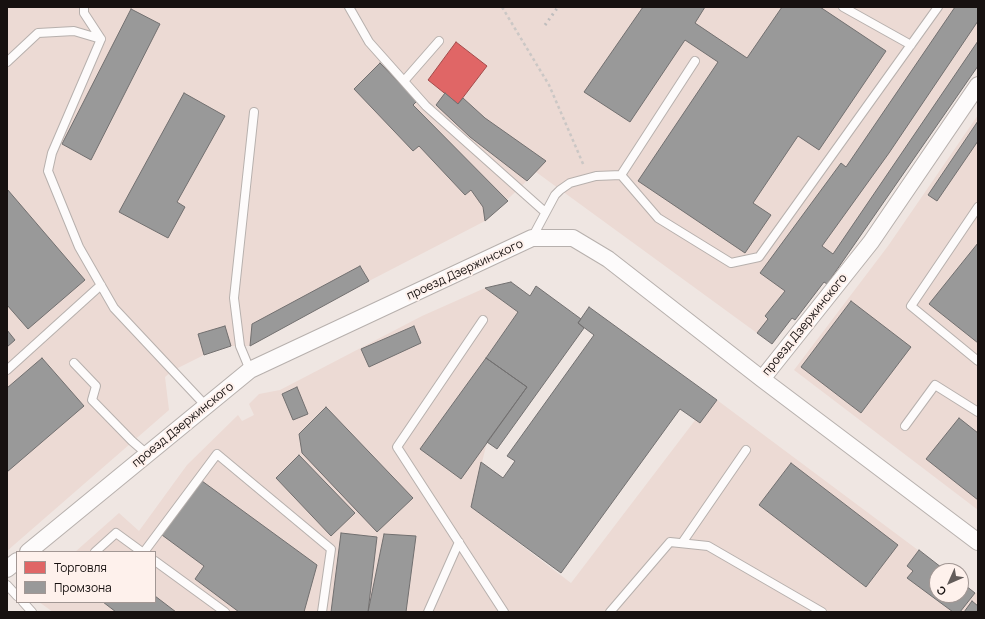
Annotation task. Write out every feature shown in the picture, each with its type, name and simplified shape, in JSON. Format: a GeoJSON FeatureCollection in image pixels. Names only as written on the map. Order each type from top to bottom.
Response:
{"type":"FeatureCollection","features":[{"type":"Feature","properties":{"kind":"street","name":"проезд Дзержинского"},"geometry":{"type":"LineString","coordinates":[[29,551],[250,370],[532,238],[573,238],[608,259],[762,379],[871,242],[978,85]]}},
{"type":"Feature","properties":{"kind":"street"},"geometry":{"type":"LineString","coordinates":[[762,379],[978,542]]}},
{"type":"Feature","properties":{"kind":"street"},"geometry":{"type":"LineString","coordinates":[[7,569],[16,562]]}},
{"type":"Feature","properties":{"kind":"lane"},"geometry":{"type":"LineString","coordinates":[[84,7],[84,13],[102,39]]}},
{"type":"Feature","properties":{"kind":"lane"},"geometry":{"type":"LineString","coordinates":[[350,7],[369,42],[426,106],[545,212]]}},
{"type":"Feature","properties":{"kind":"lane"},"geometry":{"type":"LineString","coordinates":[[843,7],[911,45]]}},
{"type":"Feature","properties":{"kind":"lane"},"geometry":{"type":"LineString","coordinates":[[620,175],[658,218],[731,263],[760,257],[938,7]]}},
{"type":"Feature","properties":{"kind":"lane"},"geometry":{"type":"LineString","coordinates":[[7,62],[38,33],[74,31],[102,39]]}},
{"type":"Feature","properties":{"kind":"lane"},"geometry":{"type":"LineString","coordinates":[[102,39],[52,153],[48,171],[79,247],[114,308],[206,406]]}},
{"type":"Feature","properties":{"kind":"lane"},"geometry":{"type":"LineString","coordinates":[[404,82],[439,41]]}},
{"type":"Feature","properties":{"kind":"lane"},"geometry":{"type":"LineString","coordinates":[[620,175],[695,61]]}},
{"type":"Feature","properties":{"kind":"lane"},"geometry":{"type":"LineString","coordinates":[[250,370],[240,346],[234,298],[254,112]]}},
{"type":"Feature","properties":{"kind":"lane"},"geometry":{"type":"LineString","coordinates":[[532,238],[545,212],[555,195],[560,190],[570,183],[596,176],[620,175]]}},
{"type":"Feature","properties":{"kind":"lane"},"geometry":{"type":"LineString","coordinates":[[978,208],[911,306],[978,361]]}},
{"type":"Feature","properties":{"kind":"lane"},"geometry":{"type":"LineString","coordinates":[[7,370],[101,285]]}},
{"type":"Feature","properties":{"kind":"lane"},"geometry":{"type":"LineString","coordinates":[[483,320],[398,447],[504,612]]}},
{"type":"Feature","properties":{"kind":"lane"},"geometry":{"type":"LineString","coordinates":[[74,363],[96,386],[92,400],[132,441],[147,454]]}},
{"type":"Feature","properties":{"kind":"lane"},"geometry":{"type":"LineString","coordinates":[[905,426],[935,385],[978,412]]}},
{"type":"Feature","properties":{"kind":"lane"},"geometry":{"type":"LineString","coordinates":[[682,543],[746,450]]}},
{"type":"Feature","properties":{"kind":"lane"},"geometry":{"type":"LineString","coordinates":[[144,551],[217,454],[331,549],[322,612]]}},
{"type":"Feature","properties":{"kind":"lane"},"geometry":{"type":"LineString","coordinates":[[96,551],[116,533],[142,551]]}},
{"type":"Feature","properties":{"kind":"lane"},"geometry":{"type":"LineString","coordinates":[[428,612],[459,542]]}},
{"type":"Feature","properties":{"kind":"lane"},"geometry":{"type":"LineString","coordinates":[[610,612],[670,542],[708,546],[822,612]]}},
{"type":"Feature","properties":{"kind":"lane"},"geometry":{"type":"LineString","coordinates":[[156,562],[225,612]]}},
{"type":"Feature","properties":{"kind":"lane"},"geometry":{"type":"LineString","coordinates":[[7,585],[16,595]]}},
{"type":"Feature","properties":{"kind":"lane"},"geometry":{"type":"LineString","coordinates":[[24,603],[32,612]]}},
{"type":"Feature","properties":{"kind":"path"},"geometry":{"type":"LineString","coordinates":[[502,7],[549,85],[589,178]]}},
{"type":"Feature","properties":{"kind":"shaded area"},"geometry":{"type":"Polygon","coordinates":[[[7,7],[978,7],[978,66],[827,284],[824,282],[795,320],[792,318],[772,344],[536,172],[485,221],[369,281],[250,346],[231,346],[204,355],[172,371],[165,377],[169,410],[7,551],[7,7]]]}},
{"type":"Feature","properties":{"kind":"shaded area"},"geometry":{"type":"Polygon","coordinates":[[[978,115],[978,510],[794,370],[888,246],[978,115]]]}},
{"type":"Feature","properties":{"kind":"shaded area"},"geometry":{"type":"Polygon","coordinates":[[[485,288],[518,312],[486,358],[527,387],[487,442],[471,507],[571,583],[696,419],[717,400],[935,563],[929,563],[929,603],[969,603],[969,588],[975,593],[978,592],[978,612],[53,612],[40,603],[156,603],[156,551],[76,551],[119,513],[139,531],[187,465],[238,415],[242,421],[254,415],[249,404],[259,394],[280,390],[422,316],[485,288]]]}},
{"type":"Feature","properties":{"kind":"building: Торговля"},"geometry":{"type":"Polygon","coordinates":[[[456,42],[487,66],[458,104],[428,80],[456,42]]]}},
{"type":"Feature","properties":{"kind":"building: Промзона"},"geometry":{"type":"Polygon","coordinates":[[[643,7],[705,7],[695,23],[747,58],[782,7],[820,7],[886,51],[819,150],[798,136],[753,203],[771,215],[745,253],[638,181],[718,62],[685,40],[630,122],[584,92],[643,7]]]}},
{"type":"Feature","properties":{"kind":"building: Промзона"},"geometry":{"type":"Polygon","coordinates":[[[955,7],[978,7],[978,21],[889,153],[822,246],[833,254],[978,41],[978,66],[827,284],[824,282],[795,320],[792,318],[772,344],[757,333],[768,319],[765,316],[785,291],[760,273],[841,163],[846,167],[955,7]]]}},
{"type":"Feature","properties":{"kind":"building: Промзона"},"geometry":{"type":"Polygon","coordinates":[[[131,9],[160,24],[91,160],[62,144],[131,9]]]}},
{"type":"Feature","properties":{"kind":"building: Промзона"},"geometry":{"type":"Polygon","coordinates":[[[380,63],[417,101],[413,105],[508,201],[485,221],[483,207],[471,190],[465,195],[419,146],[413,151],[354,89],[380,63]]]}},
{"type":"Feature","properties":{"kind":"building: Промзона"},"geometry":{"type":"Polygon","coordinates":[[[184,93],[225,116],[177,202],[185,207],[168,238],[119,212],[184,93]]]}},
{"type":"Feature","properties":{"kind":"building: Промзона"},"geometry":{"type":"Polygon","coordinates":[[[445,93],[458,104],[463,98],[485,118],[546,161],[527,181],[470,137],[436,105],[445,93]]]}},
{"type":"Feature","properties":{"kind":"building: Промзона"},"geometry":{"type":"Polygon","coordinates":[[[978,121],[978,141],[937,201],[928,195],[978,121]]]}},
{"type":"Feature","properties":{"kind":"building: Промзона"},"geometry":{"type":"Polygon","coordinates":[[[7,189],[85,280],[28,329],[7,305],[7,189]]]}},
{"type":"Feature","properties":{"kind":"building: Промзона"},"geometry":{"type":"Polygon","coordinates":[[[978,243],[978,343],[929,304],[978,243]]]}},
{"type":"Feature","properties":{"kind":"building: Промзона"},"geometry":{"type":"Polygon","coordinates":[[[360,266],[369,281],[250,346],[252,324],[360,266]]]}},
{"type":"Feature","properties":{"kind":"building: Промзона"},"geometry":{"type":"Polygon","coordinates":[[[511,282],[530,296],[536,286],[581,319],[578,323],[584,328],[497,449],[487,442],[527,387],[486,358],[518,312],[485,288],[511,282]]]}},
{"type":"Feature","properties":{"kind":"building: Промзона"},"geometry":{"type":"Polygon","coordinates":[[[851,301],[911,347],[861,413],[801,367],[851,301]]]}},
{"type":"Feature","properties":{"kind":"building: Промзона"},"geometry":{"type":"Polygon","coordinates":[[[589,307],[717,400],[700,423],[680,409],[561,573],[471,507],[481,462],[503,478],[515,461],[507,456],[594,335],[578,323],[589,307]]]}},
{"type":"Feature","properties":{"kind":"building: Промзона"},"geometry":{"type":"Polygon","coordinates":[[[225,326],[231,346],[204,355],[198,334],[225,326]]]}},
{"type":"Feature","properties":{"kind":"building: Промзона"},"geometry":{"type":"Polygon","coordinates":[[[414,326],[421,343],[369,367],[361,349],[414,326]]]}},
{"type":"Feature","properties":{"kind":"building: Промзона"},"geometry":{"type":"Polygon","coordinates":[[[7,330],[15,340],[7,347],[7,330]]]}},
{"type":"Feature","properties":{"kind":"building: Промзона"},"geometry":{"type":"Polygon","coordinates":[[[42,358],[84,406],[7,472],[7,388],[42,358]]]}},
{"type":"Feature","properties":{"kind":"building: Промзона"},"geometry":{"type":"Polygon","coordinates":[[[486,358],[527,387],[461,479],[420,449],[486,358]]]}},
{"type":"Feature","properties":{"kind":"building: Промзона"},"geometry":{"type":"Polygon","coordinates":[[[297,387],[308,414],[293,420],[282,394],[297,387]]]}},
{"type":"Feature","properties":{"kind":"building: Промзона"},"geometry":{"type":"Polygon","coordinates":[[[326,407],[413,498],[377,532],[302,453],[299,434],[326,407]]]}},
{"type":"Feature","properties":{"kind":"building: Промзона"},"geometry":{"type":"Polygon","coordinates":[[[959,418],[978,433],[978,500],[926,459],[959,418]]]}},
{"type":"Feature","properties":{"kind":"building: Промзона"},"geometry":{"type":"Polygon","coordinates":[[[299,455],[355,513],[331,536],[276,478],[299,455]]]}},
{"type":"Feature","properties":{"kind":"building: Промзона"},"geometry":{"type":"Polygon","coordinates":[[[791,463],[898,545],[866,587],[759,505],[791,463]]]}},
{"type":"Feature","properties":{"kind":"building: Промзона"},"geometry":{"type":"Polygon","coordinates":[[[202,481],[317,565],[304,612],[239,612],[195,579],[204,566],[162,535],[202,481]]]}},
{"type":"Feature","properties":{"kind":"building: Промзона"},"geometry":{"type":"Polygon","coordinates":[[[341,533],[377,537],[368,612],[331,612],[341,533]]]}},
{"type":"Feature","properties":{"kind":"building: Промзона"},"geometry":{"type":"Polygon","coordinates":[[[384,534],[416,536],[406,612],[368,612],[384,534]]]}},
{"type":"Feature","properties":{"kind":"building: Промзона"},"geometry":{"type":"Polygon","coordinates":[[[919,550],[936,563],[929,563],[929,594],[907,578],[913,571],[907,566],[919,550]]]}},
{"type":"Feature","properties":{"kind":"building: Промзона"},"geometry":{"type":"Polygon","coordinates":[[[969,588],[975,593],[969,601],[969,588]]]}},
{"type":"Feature","properties":{"kind":"building: Промзона"},"geometry":{"type":"Polygon","coordinates":[[[156,597],[176,612],[116,612],[104,603],[156,603],[156,597]]]}},
{"type":"Feature","properties":{"kind":"building: Промзона"},"geometry":{"type":"Polygon","coordinates":[[[972,601],[978,606],[978,612],[964,612],[972,601]]]}},
{"type":"Feature","properties":{"kind":"building: Промзона"},"geometry":{"type":"Polygon","coordinates":[[[941,603],[967,603],[960,612],[953,612],[941,603]]]}},
{"type":"Feature","properties":{"kind":"railway"},"geometry":{"type":"LineString","coordinates":[[545,25],[558,7]]}}]}
